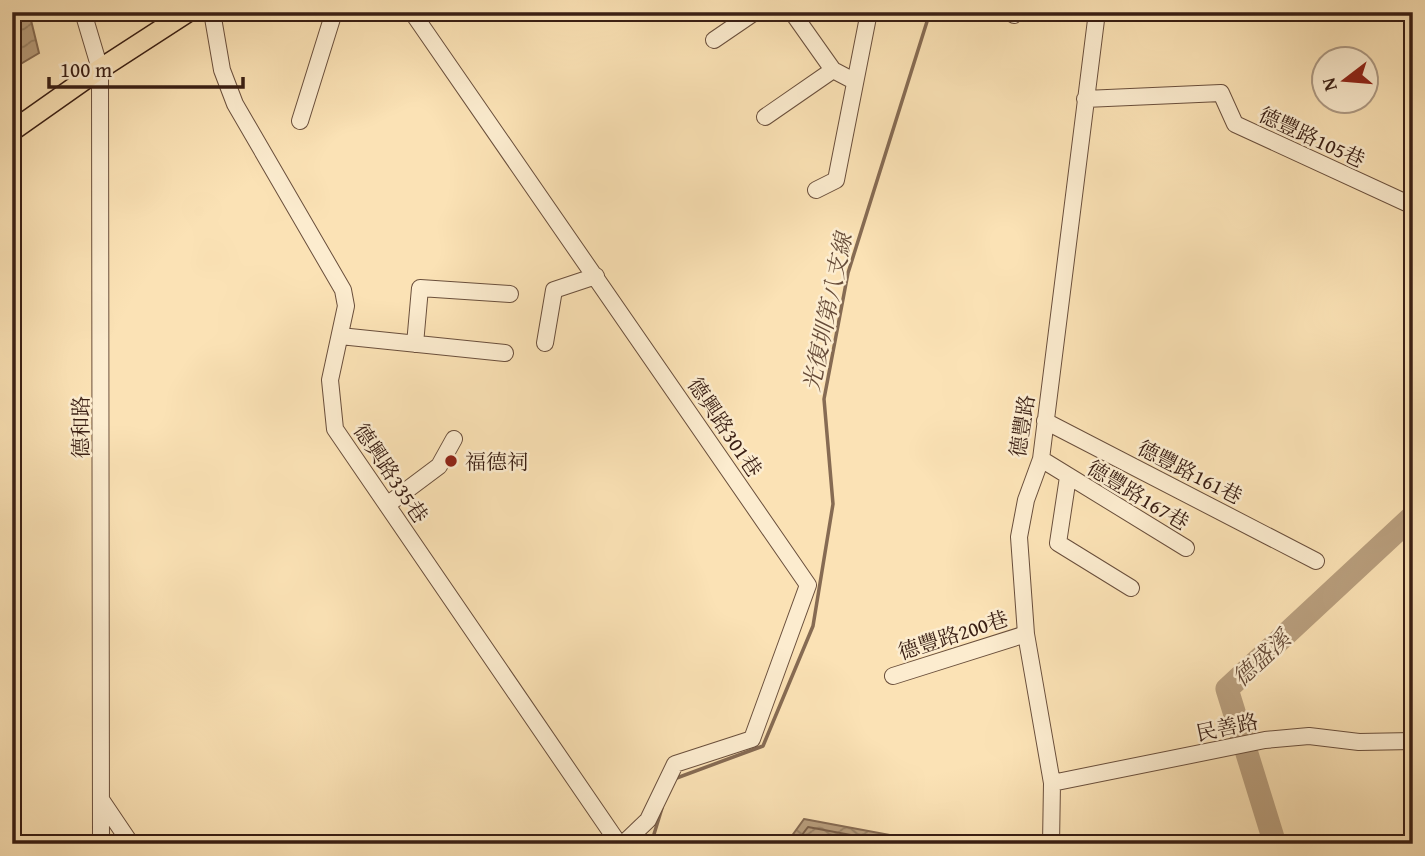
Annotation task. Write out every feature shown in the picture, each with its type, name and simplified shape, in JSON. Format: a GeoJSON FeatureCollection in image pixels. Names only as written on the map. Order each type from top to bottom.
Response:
{"type":"FeatureCollection","features":[{"type":"Feature","properties":{"kind":"main road"},"geometry":{"type":"LineString","coordinates":[[12,131],[188,12]]}},
{"type":"Feature","properties":{"kind":"street","name":"德和路"},"geometry":{"type":"LineString","coordinates":[[83,12],[100,69],[101,844]]}},
{"type":"Feature","properties":{"kind":"street","name":"德興路335巷"},"geometry":{"type":"LineString","coordinates":[[212,12],[222,70],[235,104],[343,290],[346,306],[330,380],[335,429],[621,844]]}},
{"type":"Feature","properties":{"kind":"street"},"geometry":{"type":"LineString","coordinates":[[300,121],[334,12]]}},
{"type":"Feature","properties":{"kind":"street","name":"德興路301巷"},"geometry":{"type":"LineString","coordinates":[[412,12],[808,585],[752,739],[675,764],[648,820],[621,844]]}},
{"type":"Feature","properties":{"kind":"street"},"geometry":{"type":"LineString","coordinates":[[714,40],[755,12]]}},
{"type":"Feature","properties":{"kind":"street"},"geometry":{"type":"LineString","coordinates":[[792,12],[833,69],[854,81]]}},
{"type":"Feature","properties":{"kind":"street"},"geometry":{"type":"LineString","coordinates":[[816,190],[836,180],[869,12]]}},
{"type":"Feature","properties":{"kind":"street","name":"德豐路"},"geometry":{"type":"LineString","coordinates":[[1051,844],[1052,783],[1026,634],[1019,537],[1026,500],[1041,459],[1097,12]]}},
{"type":"Feature","properties":{"kind":"street"},"geometry":{"type":"LineString","coordinates":[[765,117],[833,69]]}},
{"type":"Feature","properties":{"kind":"street","name":"德豐路105巷"},"geometry":{"type":"LineString","coordinates":[[1085,99],[1221,93],[1235,124],[1413,206]]}},
{"type":"Feature","properties":{"kind":"street"},"geometry":{"type":"LineString","coordinates":[[545,343],[554,290],[596,276]]}},
{"type":"Feature","properties":{"kind":"street"},"geometry":{"type":"LineString","coordinates":[[415,344],[419,288],[510,294]]}},
{"type":"Feature","properties":{"kind":"street"},"geometry":{"type":"LineString","coordinates":[[340,336],[505,353]]}},
{"type":"Feature","properties":{"kind":"street","name":"德豐路161巷"},"geometry":{"type":"LineString","coordinates":[[1045,421],[1316,561]]}},
{"type":"Feature","properties":{"kind":"street"},"geometry":{"type":"LineString","coordinates":[[387,505],[439,466],[454,439]]}},
{"type":"Feature","properties":{"kind":"street","name":"德豐路167巷"},"geometry":{"type":"LineString","coordinates":[[1041,459],[1186,548]]}},
{"type":"Feature","properties":{"kind":"street","name":"德豐路167巷"},"geometry":{"type":"LineString","coordinates":[[1068,477],[1058,543],[1131,588]]}},
{"type":"Feature","properties":{"kind":"street","name":"德豐路200巷"},"geometry":{"type":"LineString","coordinates":[[893,676],[1026,634]]}},
{"type":"Feature","properties":{"kind":"street","name":"民善路"},"geometry":{"type":"LineString","coordinates":[[1052,783],[1256,741],[1309,736],[1359,742],[1413,741]]}},
{"type":"Feature","properties":{"kind":"street"},"geometry":{"type":"LineString","coordinates":[[102,801],[131,844]]}},
{"type":"Feature","properties":{"kind":"water"},"geometry":{"type":"Polygon","coordinates":[[[12,12],[29,12],[39,53],[12,69],[12,12]]]}},
{"type":"Feature","properties":{"kind":"water"},"geometry":{"type":"Polygon","coordinates":[[[804,819],[938,844],[786,844],[804,819]]]}},
{"type":"Feature","properties":{"kind":"waterway","name":"光復圳第八支線"},"geometry":{"type":"LineString","coordinates":[[674,779],[763,746],[813,626],[833,504],[824,399],[848,273],[930,12]]}},
{"type":"Feature","properties":{"kind":"waterway","name":"德盛溪"},"geometry":{"type":"LineString","coordinates":[[1275,844],[1227,689],[1413,516]]}},
{"type":"Feature","properties":{"kind":"waterway","name":"光復圳第八支線"},"geometry":{"type":"LineString","coordinates":[[651,844],[662,808]]}},
{"type":"Feature","properties":{"kind":"place","name":"福德祠"},"geometry":{"type":"Point","coordinates":[451,461]}}]}
